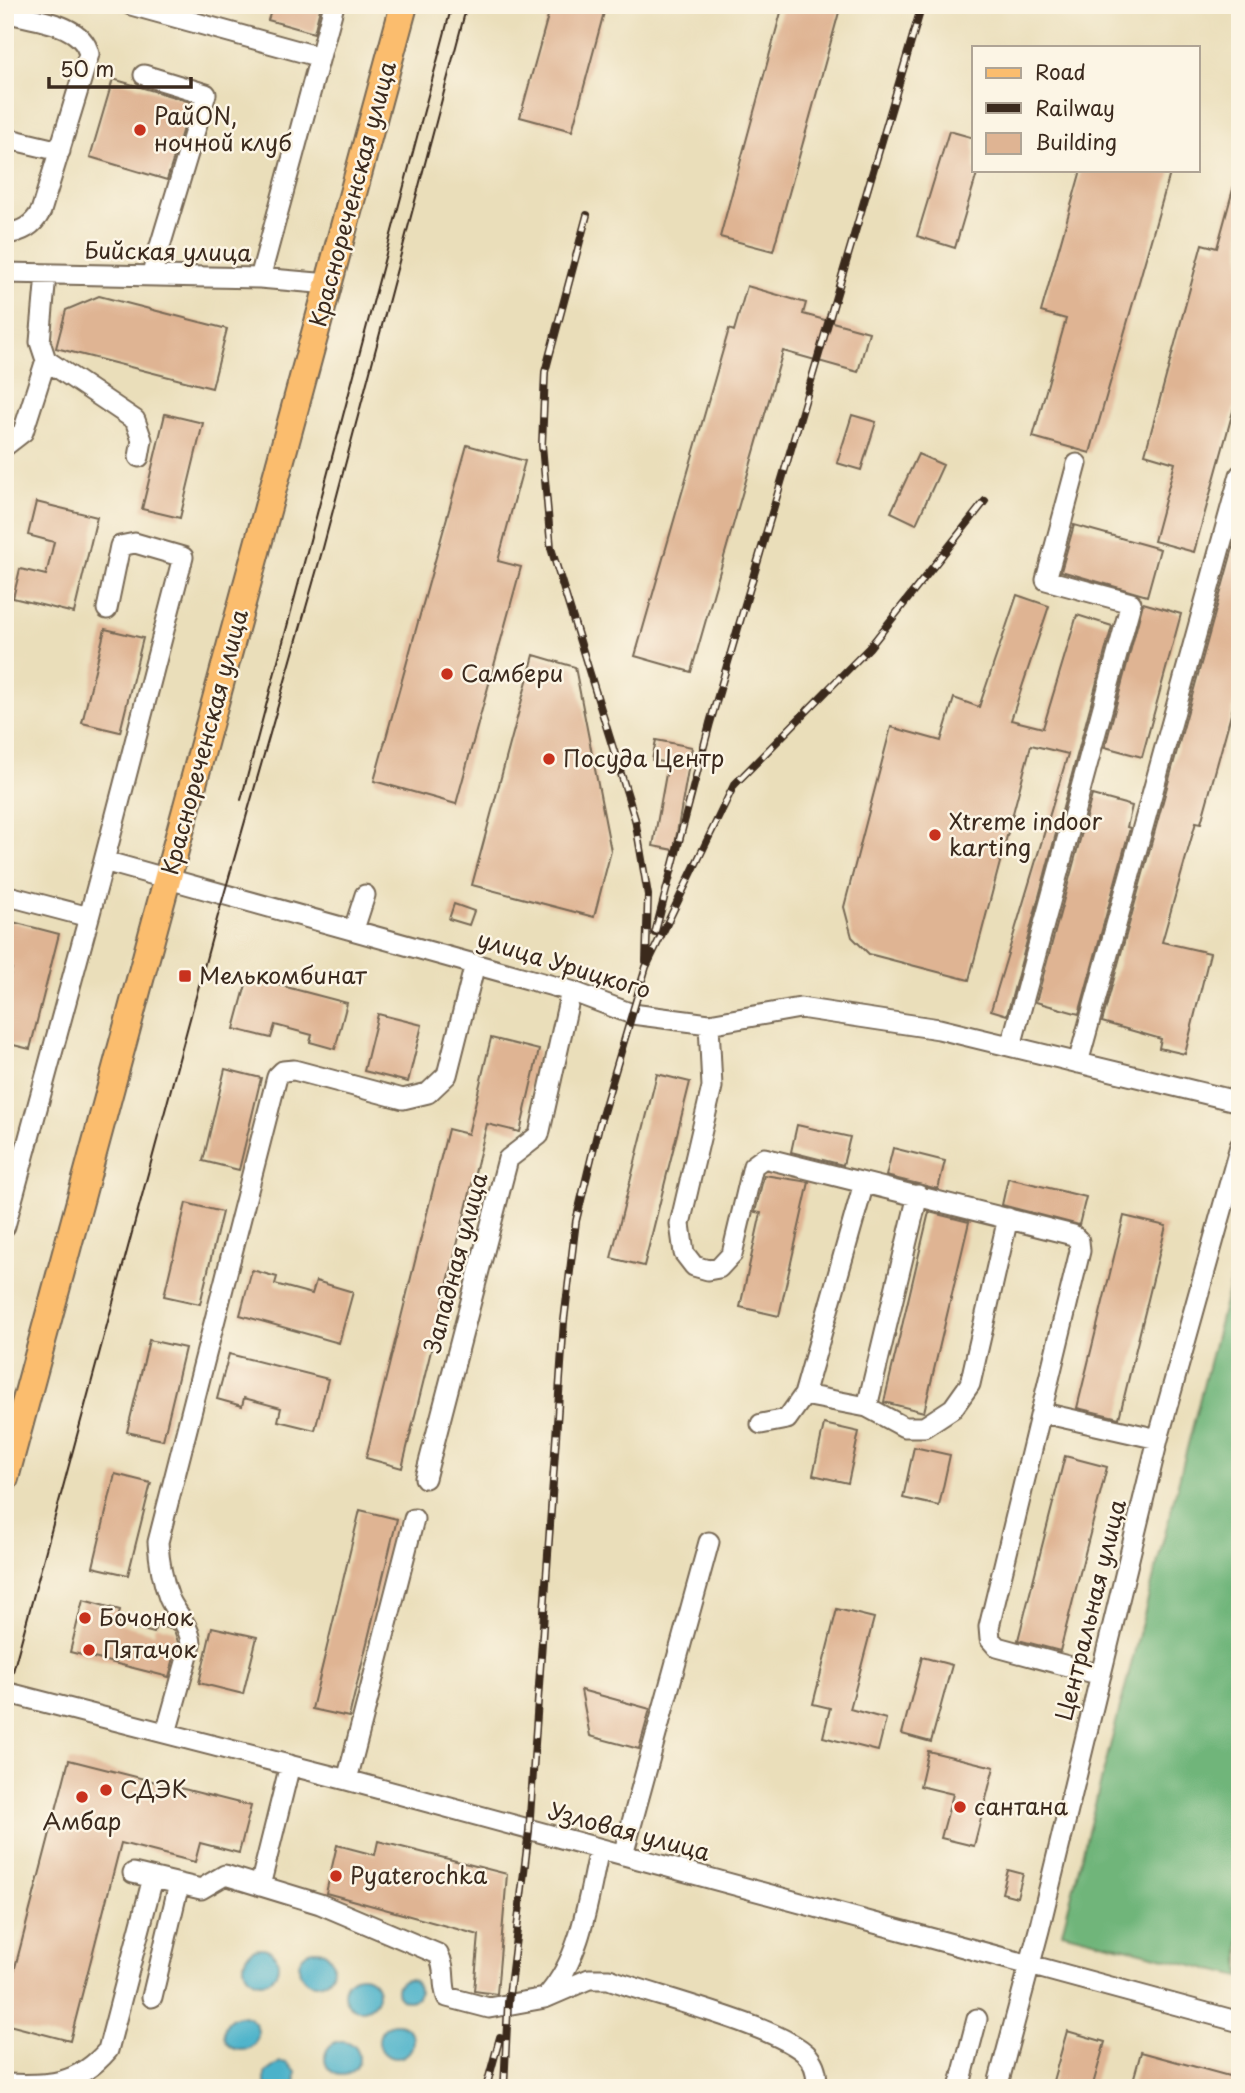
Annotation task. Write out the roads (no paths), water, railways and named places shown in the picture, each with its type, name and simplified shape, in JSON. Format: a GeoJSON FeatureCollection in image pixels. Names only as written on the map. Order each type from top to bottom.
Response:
{"type":"FeatureCollection","features":[{"type":"Feature","properties":{"kind":"main road","name":"Краснореченская улица"},"geometry":{"type":"LineString","coordinates":[[5,1478],[404,5]]}},
{"type":"Feature","properties":{"kind":"street"},"geometry":{"type":"LineString","coordinates":[[131,5],[163,9],[320,57]]}},
{"type":"Feature","properties":{"kind":"street"},"geometry":{"type":"LineString","coordinates":[[260,278],[334,5]]}},
{"type":"Feature","properties":{"kind":"street"},"geometry":{"type":"LineString","coordinates":[[5,12],[70,30],[87,43],[87,64],[36,222],[24,229],[5,234]]}},
{"type":"Feature","properties":{"kind":"street"},"geometry":{"type":"LineString","coordinates":[[144,75],[206,94],[151,276]]}},
{"type":"Feature","properties":{"kind":"street"},"geometry":{"type":"LineString","coordinates":[[5,138],[60,151]]}},
{"type":"Feature","properties":{"kind":"street","name":"Бийская улица"},"geometry":{"type":"LineString","coordinates":[[5,274],[260,278],[329,284]]}},
{"type":"Feature","properties":{"kind":"street"},"geometry":{"type":"LineString","coordinates":[[5,446],[23,432],[46,360],[40,342],[46,274]]}},
{"type":"Feature","properties":{"kind":"street"},"geometry":{"type":"LineString","coordinates":[[46,360],[135,419],[142,440],[139,457]]}},
{"type":"Feature","properties":{"kind":"street"},"geometry":{"type":"LineString","coordinates":[[1011,1046],[1131,603],[1046,580],[1077,464]]}},
{"type":"Feature","properties":{"kind":"street"},"geometry":{"type":"LineString","coordinates":[[1078,1063],[1240,475]]}},
{"type":"Feature","properties":{"kind":"street"},"geometry":{"type":"LineString","coordinates":[[5,1226],[183,557],[135,543],[120,546],[107,609]]}},
{"type":"Feature","properties":{"kind":"street","name":"улица Урицкого"},"geometry":{"type":"LineString","coordinates":[[104,861],[571,991],[632,1014],[709,1024],[800,1008],[939,1029],[1240,1102]]}},
{"type":"Feature","properties":{"kind":"street"},"geometry":{"type":"LineString","coordinates":[[5,895],[89,916]]}},
{"type":"Feature","properties":{"kind":"street"},"geometry":{"type":"LineString","coordinates":[[354,929],[365,895]]}},
{"type":"Feature","properties":{"kind":"street"},"geometry":{"type":"LineString","coordinates":[[166,1733],[191,1644],[190,1633],[170,1598],[159,1564],[158,1542],[277,1077],[283,1070],[294,1070],[403,1100],[428,1093],[447,1075],[475,964]]}},
{"type":"Feature","properties":{"kind":"street","name":"Западная улица"},"geometry":{"type":"LineString","coordinates":[[425,1478],[508,1159],[540,1135],[571,991]]}},
{"type":"Feature","properties":{"kind":"street"},"geometry":{"type":"LineString","coordinates":[[709,1024],[712,1087],[680,1224],[684,1254],[694,1266],[708,1270],[719,1268],[732,1254],[753,1166],[764,1158],[1073,1235],[1079,1241],[1080,1251],[1043,1413],[989,1627],[990,1639],[997,1647],[1101,1675]]}},
{"type":"Feature","properties":{"kind":"street","name":"Центральная улица"},"geometry":{"type":"LineString","coordinates":[[997,2088],[1030,1965],[1158,1439],[1240,1146]]}},
{"type":"Feature","properties":{"kind":"street"},"geometry":{"type":"LineString","coordinates":[[787,1419],[804,1395],[864,1183]]}},
{"type":"Feature","properties":{"kind":"street"},"geometry":{"type":"LineString","coordinates":[[867,1408],[918,1195]]}},
{"type":"Feature","properties":{"kind":"street"},"geometry":{"type":"LineString","coordinates":[[804,1395],[867,1408],[904,1427],[924,1427],[953,1408],[970,1384],[1008,1218]]}},
{"type":"Feature","properties":{"kind":"street"},"geometry":{"type":"LineString","coordinates":[[761,1423],[787,1419],[835,1403]]}},
{"type":"Feature","properties":{"kind":"street"},"geometry":{"type":"LineString","coordinates":[[1043,1413],[1158,1439]]}},
{"type":"Feature","properties":{"kind":"street"},"geometry":{"type":"LineString","coordinates":[[346,1780],[414,1519]]}},
{"type":"Feature","properties":{"kind":"street"},"geometry":{"type":"LineString","coordinates":[[623,1855],[709,1542]]}},
{"type":"Feature","properties":{"kind":"street","name":"Узловая улица"},"geometry":{"type":"LineString","coordinates":[[5,1692],[290,1765],[1240,2022]]}},
{"type":"Feature","properties":{"kind":"street"},"geometry":{"type":"LineString","coordinates":[[260,1886],[290,1765]]}},
{"type":"Feature","properties":{"kind":"street"},"geometry":{"type":"LineString","coordinates":[[545,1998],[562,1979],[574,1949],[599,1849]]}},
{"type":"Feature","properties":{"kind":"street"},"geometry":{"type":"LineString","coordinates":[[133,1873],[201,1889],[225,1875],[320,1905],[438,1954],[446,1968],[443,1986],[447,1997],[489,2008],[545,1998],[579,1982],[609,1979],[756,2028],[794,2045],[811,2060],[816,2070],[816,2088]]}},
{"type":"Feature","properties":{"kind":"street"},"geometry":{"type":"LineString","coordinates":[[5,2084],[47,2086],[91,2070],[108,2050],[153,1878]]}},
{"type":"Feature","properties":{"kind":"street"},"geometry":{"type":"LineString","coordinates":[[152,1997],[179,1884]]}},
{"type":"Feature","properties":{"kind":"street"},"geometry":{"type":"LineString","coordinates":[[959,2088],[977,2019]]}},
{"type":"Feature","properties":{"kind":"water"},"geometry":{"type":"Polygon","coordinates":[[[261,1948],[273,1953],[278,1965],[273,1977],[261,1982],[249,1977],[244,1965],[249,1953],[261,1948]]]}},
{"type":"Feature","properties":{"kind":"water"},"geometry":{"type":"Polygon","coordinates":[[[316,1950],[328,1955],[333,1967],[328,1979],[316,1984],[304,1979],[299,1967],[304,1955],[316,1950]]]}},
{"type":"Feature","properties":{"kind":"water"},"geometry":{"type":"Polygon","coordinates":[[[361,1976],[373,1981],[378,1993],[373,2005],[361,2010],[349,2005],[344,1993],[349,1981],[361,1976]]]}},
{"type":"Feature","properties":{"kind":"water"},"geometry":{"type":"Polygon","coordinates":[[[408,1979],[416,1982],[419,1990],[416,1998],[408,2001],[400,1998],[397,1990],[400,1982],[408,1979]]]}},
{"type":"Feature","properties":{"kind":"water"},"geometry":{"type":"Polygon","coordinates":[[[241,2016],[253,2021],[258,2033],[253,2045],[241,2050],[229,2045],[224,2033],[229,2021],[241,2016]]]}},
{"type":"Feature","properties":{"kind":"water"},"geometry":{"type":"Polygon","coordinates":[[[396,2024],[408,2029],[413,2041],[408,2053],[396,2058],[384,2053],[379,2041],[384,2029],[396,2024]]]}},
{"type":"Feature","properties":{"kind":"water"},"geometry":{"type":"Polygon","coordinates":[[[342,2041],[354,2046],[359,2058],[354,2070],[342,2075],[330,2070],[325,2058],[330,2046],[342,2041]]]}},
{"type":"Feature","properties":{"kind":"water"},"geometry":{"type":"Polygon","coordinates":[[[280,2062],[287,2063],[296,2072],[295,2088],[265,2086],[265,2073],[280,2062]]]}},
{"type":"Feature","properties":{"kind":"tram line"},"geometry":{"type":"LineString","coordinates":[[241,800],[452,5]]}},
{"type":"Feature","properties":{"kind":"tram line"},"geometry":{"type":"LineString","coordinates":[[5,1701],[217,919],[323,548],[467,5]]}},
{"type":"Feature","properties":{"kind":"railway"},"geometry":{"type":"LineString","coordinates":[[655,933],[710,723],[922,5]]}},
{"type":"Feature","properties":{"kind":"railway"},"geometry":{"type":"LineString","coordinates":[[587,215],[545,372],[542,445],[551,548],[635,819],[648,895],[646,961]]}},
{"type":"Feature","properties":{"kind":"railway"},"geometry":{"type":"LineString","coordinates":[[504,2088],[508,2003],[529,1831],[564,1321],[576,1221],[599,1126],[646,967],[734,785],[869,648],[985,501]]}},
{"type":"Feature","properties":{"kind":"railway"},"geometry":{"type":"LineString","coordinates":[[486,2088],[500,2037]]}},
{"type":"Feature","properties":{"kind":"place","name":"РайON, ночной клуб"},"geometry":{"type":"Point","coordinates":[140,130]}},
{"type":"Feature","properties":{"kind":"place","name":"Самбери"},"geometry":{"type":"Point","coordinates":[447,674]}},
{"type":"Feature","properties":{"kind":"place","name":"Посуда Центр"},"geometry":{"type":"Point","coordinates":[549,759]}},
{"type":"Feature","properties":{"kind":"place","name":"Xtreme indoor karting"},"geometry":{"type":"Point","coordinates":[935,835]}},
{"type":"Feature","properties":{"kind":"place","name":"Мелькомбинат"},"geometry":{"type":"Point","coordinates":[185,976]}},
{"type":"Feature","properties":{"kind":"place","name":"Бочонок"},"geometry":{"type":"Point","coordinates":[85,1618]}},
{"type":"Feature","properties":{"kind":"place","name":"Пятачок"},"geometry":{"type":"Point","coordinates":[89,1650]}},
{"type":"Feature","properties":{"kind":"place","name":"СДЭК"},"geometry":{"type":"Point","coordinates":[106,1790]}},
{"type":"Feature","properties":{"kind":"place","name":"Амбар"},"geometry":{"type":"Point","coordinates":[82,1797]}},
{"type":"Feature","properties":{"kind":"place","name":"сантана"},"geometry":{"type":"Point","coordinates":[960,1807]}},
{"type":"Feature","properties":{"kind":"place","name":"Pyaterochka"},"geometry":{"type":"Point","coordinates":[336,1876]}}]}
